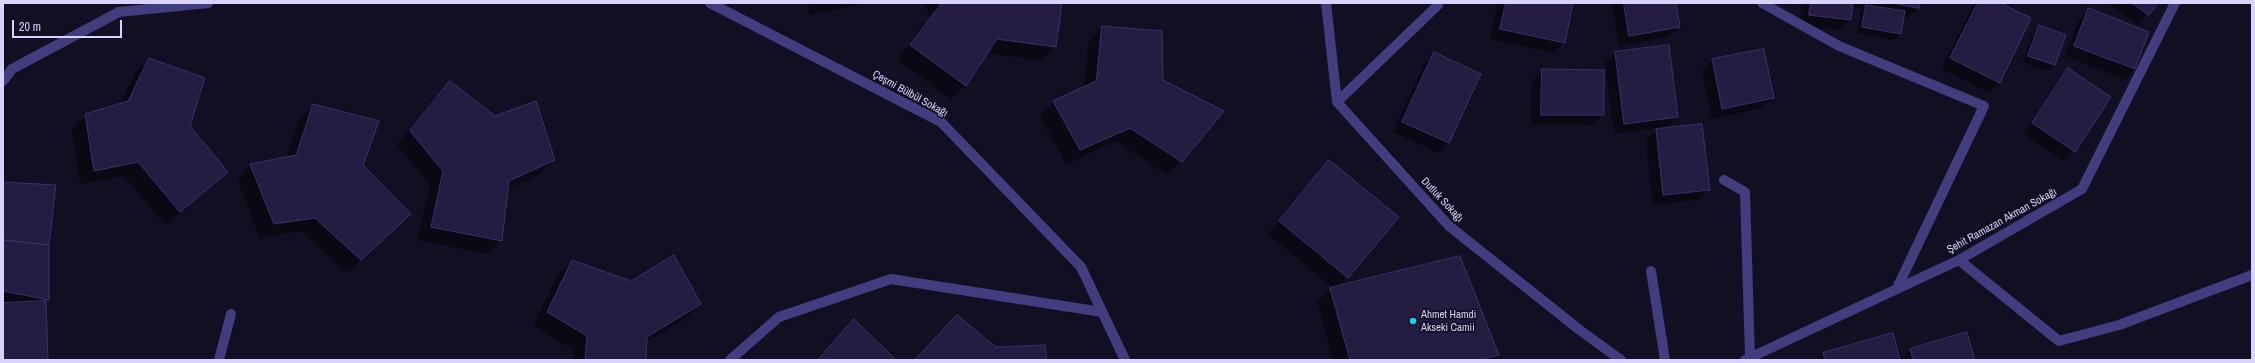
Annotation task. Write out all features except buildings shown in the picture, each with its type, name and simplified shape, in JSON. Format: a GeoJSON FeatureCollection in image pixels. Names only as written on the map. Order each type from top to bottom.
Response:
{"type":"FeatureCollection","features":[{"type":"Feature","properties":{"kind":"street"},"geometry":{"type":"LineString","coordinates":[[3,81],[12,69],[118,12],[208,3]]}},
{"type":"Feature","properties":{"kind":"street","name":"Çeşmi Bülbül Sokağı"},"geometry":{"type":"LineString","coordinates":[[710,3],[942,122],[1081,267],[1125,360]]}},
{"type":"Feature","properties":{"kind":"street"},"geometry":{"type":"LineString","coordinates":[[1326,3],[1338,102]]}},
{"type":"Feature","properties":{"kind":"street"},"geometry":{"type":"LineString","coordinates":[[1762,3],[1839,46],[1984,106],[1897,288]]}},
{"type":"Feature","properties":{"kind":"street","name":"Şehit Ramazan Akman Sokağı"},"geometry":{"type":"LineString","coordinates":[[1747,359],[1959,260],[2082,189],[2175,3]]}},
{"type":"Feature","properties":{"kind":"street"},"geometry":{"type":"LineString","coordinates":[[1338,102],[1438,5]]}},
{"type":"Feature","properties":{"kind":"street","name":"Dutluk Sokağı"},"geometry":{"type":"LineString","coordinates":[[1338,102],[1449,226],[1581,331],[1622,360]]}},
{"type":"Feature","properties":{"kind":"street"},"geometry":{"type":"LineString","coordinates":[[1724,180],[1745,192],[1747,359]]}},
{"type":"Feature","properties":{"kind":"street"},"geometry":{"type":"LineString","coordinates":[[1959,260],[2059,341],[2119,325],[2252,275]]}},
{"type":"Feature","properties":{"kind":"street"},"geometry":{"type":"LineString","coordinates":[[1652,271],[1665,360]]}},
{"type":"Feature","properties":{"kind":"street"},"geometry":{"type":"LineString","coordinates":[[730,360],[779,317],[891,279],[1102,312]]}},
{"type":"Feature","properties":{"kind":"street"},"geometry":{"type":"LineString","coordinates":[[219,360],[231,314]]}},
{"type":"Feature","properties":{"kind":"place","name":"Ahmet Hamdi Akseki Camii"},"geometry":{"type":"Point","coordinates":[1413,321]}}]}
